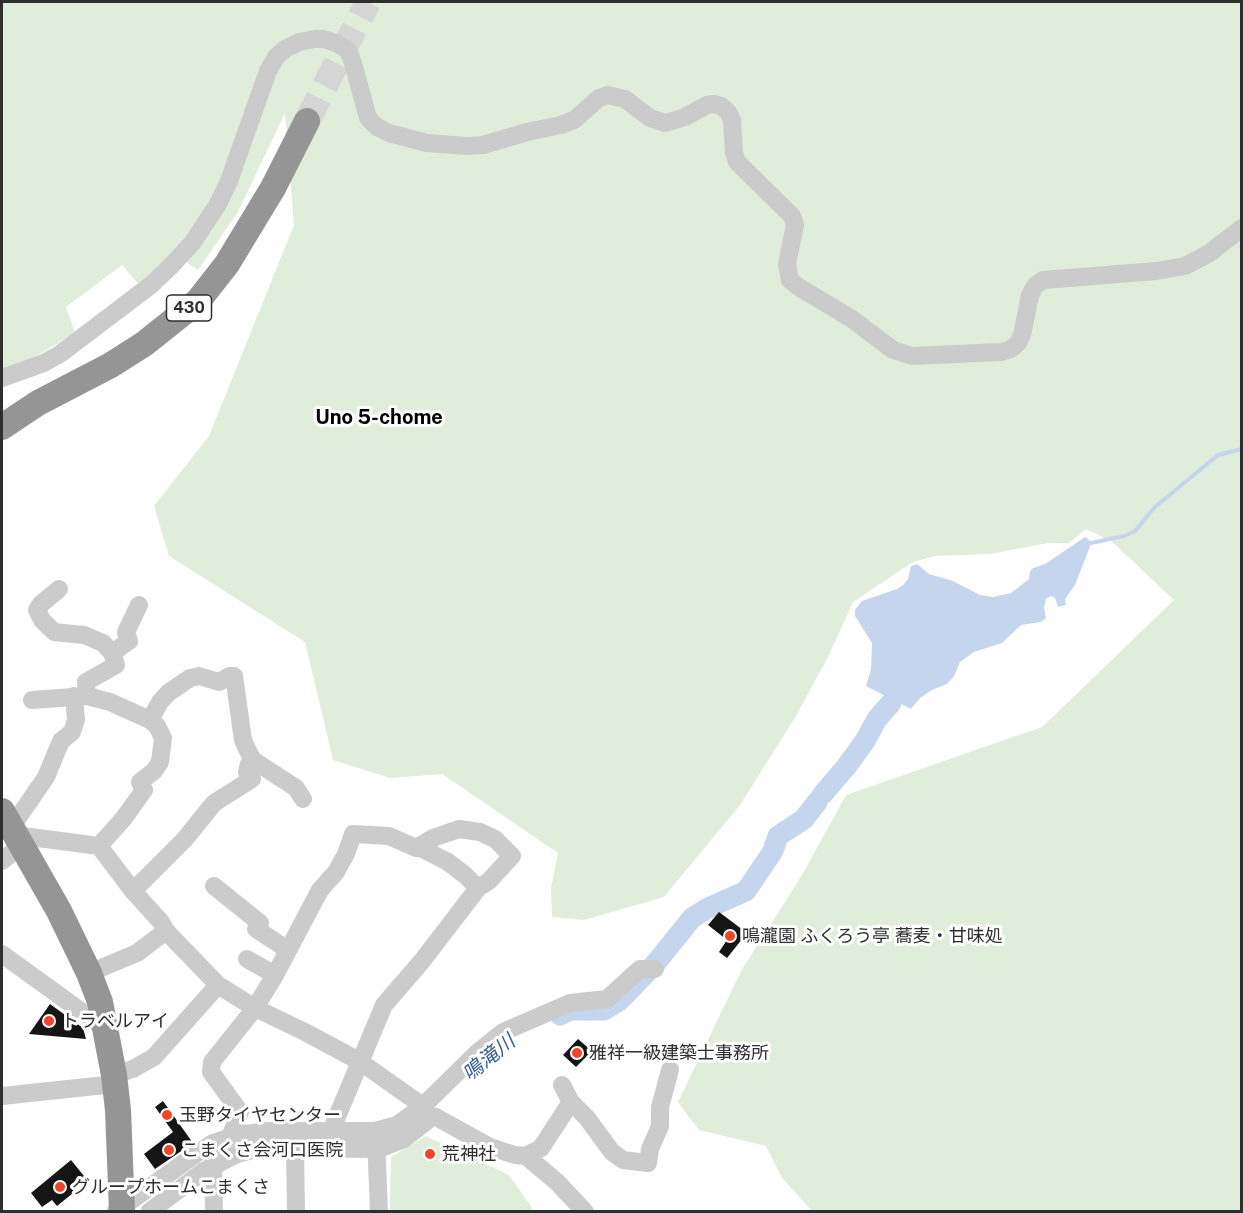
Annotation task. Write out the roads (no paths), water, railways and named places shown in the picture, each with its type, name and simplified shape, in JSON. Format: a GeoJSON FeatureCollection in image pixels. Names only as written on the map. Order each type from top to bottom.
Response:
{"type":"FeatureCollection","features":[{"type":"Feature","properties":{"kind":"highway","name":"430"},"geometry":{"type":"LineString","coordinates":[[2,427],[38,403],[111,365],[144,344],[198,301],[227,264],[273,188],[307,120]]}},
{"type":"Feature","properties":{"kind":"highway"},"geometry":{"type":"LineString","coordinates":[[10,830],[59,911],[89,973],[100,1002],[107,1030],[114,1079],[120,1210]]}},
{"type":"Feature","properties":{"kind":"street"},"geometry":{"type":"LineString","coordinates":[[2,378],[44,363],[60,354],[151,285],[172,265],[193,242],[218,204],[229,182],[268,71],[276,57],[299,42],[315,39],[324,39],[348,50],[368,118],[377,127],[389,133],[427,143],[483,145],[526,132],[561,125],[574,120],[599,98],[608,95],[625,99],[650,118],[665,123],[685,117],[707,105],[721,106],[732,120],[734,153],[737,162],[792,216],[795,225],[788,264],[790,280],[852,319],[893,350],[912,356],[1001,352],[1011,349],[1022,335],[1030,295],[1035,286],[1043,280],[1156,272],[1185,266],[1208,254],[1242,228]]}},
{"type":"Feature","properties":{"kind":"street"},"geometry":{"type":"LineString","coordinates":[[2,861],[10,830],[46,777],[61,741],[72,732],[80,696],[86,682],[116,665],[112,653],[103,644],[84,635],[54,632],[42,620],[37,610],[59,589]]}},
{"type":"Feature","properties":{"kind":"street"},"geometry":{"type":"LineString","coordinates":[[112,653],[129,641],[126,632],[139,605]]}},
{"type":"Feature","properties":{"kind":"street"},"geometry":{"type":"LineString","coordinates":[[150,720],[168,693],[190,678],[199,676],[219,682],[234,676],[243,740],[253,760],[296,789],[303,799]]}},
{"type":"Feature","properties":{"kind":"street"},"geometry":{"type":"LineString","coordinates":[[32,700],[80,696],[110,702],[158,726],[163,738],[160,762],[154,771],[140,782],[144,790],[124,818],[99,846]]}},
{"type":"Feature","properties":{"kind":"street"},"geometry":{"type":"LineString","coordinates":[[133,891],[185,839],[213,803],[252,779],[247,772],[253,760]]}},
{"type":"Feature","properties":{"kind":"street"},"geometry":{"type":"LineString","coordinates":[[330,1140],[359,1061],[384,1005],[422,961],[478,888],[512,856],[495,839],[480,832],[459,829],[433,838],[419,847]]}},
{"type":"Feature","properties":{"kind":"street"},"geometry":{"type":"LineString","coordinates":[[10,830],[99,846],[166,931],[218,985],[255,1008],[359,1061],[426,1112],[490,1147],[514,1155],[526,1156],[541,1148],[571,1102]]}},
{"type":"Feature","properties":{"kind":"street"},"geometry":{"type":"LineString","coordinates":[[149,1212],[230,1137],[240,1112],[211,1072],[212,1062],[255,1008],[320,890],[336,872],[353,834],[389,836],[416,848],[419,847],[447,862],[478,888]]}},
{"type":"Feature","properties":{"kind":"street"},"geometry":{"type":"LineString","coordinates":[[214,886],[260,923],[256,929],[288,950]]}},
{"type":"Feature","properties":{"kind":"street"},"geometry":{"type":"LineString","coordinates":[[89,973],[137,953],[166,931]]}},
{"type":"Feature","properties":{"kind":"street"},"geometry":{"type":"LineString","coordinates":[[2,954],[107,1030]]}},
{"type":"Feature","properties":{"kind":"street"},"geometry":{"type":"LineString","coordinates":[[247,959],[275,975]]}},
{"type":"Feature","properties":{"kind":"street"},"geometry":{"type":"LineString","coordinates":[[230,1137],[254,1131],[330,1140],[404,1139],[478,1052],[503,1032],[570,1003],[607,999],[640,969],[649,970]]}},
{"type":"Feature","properties":{"kind":"street"},"geometry":{"type":"LineString","coordinates":[[2,1096],[114,1079],[154,1057],[218,985]]}},
{"type":"Feature","properties":{"kind":"street"},"geometry":{"type":"LineString","coordinates":[[562,1085],[571,1102],[587,1118],[612,1152],[623,1160],[648,1163],[650,1149],[660,1126],[660,1107],[670,1070]]}},
{"type":"Feature","properties":{"kind":"street"},"geometry":{"type":"LineString","coordinates":[[376,1139],[379,1212]]}},
{"type":"Feature","properties":{"kind":"street"},"geometry":{"type":"LineString","coordinates":[[120,1210],[213,1154],[237,1154],[260,1149],[295,1150],[330,1140]]}},
{"type":"Feature","properties":{"kind":"street"},"geometry":{"type":"LineString","coordinates":[[295,1150],[296,1212]]}},
{"type":"Feature","properties":{"kind":"street"},"geometry":{"type":"LineString","coordinates":[[213,1154],[214,1212]]}},
{"type":"Feature","properties":{"kind":"street"},"geometry":{"type":"LineString","coordinates":[[526,1156],[557,1182],[585,1212]]}},
{"type":"Feature","properties":{"kind":"water"},"geometry":{"type":"Polygon","coordinates":[[[1085,537],[1091,544],[1075,585],[1065,599],[1066,605],[1058,607],[1055,598],[1051,596],[1046,599],[1044,608],[1046,618],[1041,622],[1021,625],[1002,643],[974,652],[960,662],[954,676],[947,684],[920,698],[911,709],[866,686],[871,669],[872,643],[855,616],[855,610],[862,601],[903,585],[908,579],[911,566],[917,564],[929,574],[953,581],[980,595],[993,597],[1011,593],[1029,579],[1033,568],[1045,564],[1085,537]]]}},
{"type":"Feature","properties":{"kind":"waterway"},"geometry":{"type":"LineString","coordinates":[[1086,544],[1124,536],[1135,531],[1155,507],[1218,455],[1242,449]]}},
{"type":"Feature","properties":{"kind":"waterway","name":"鳴滝川"},"geometry":{"type":"LineString","coordinates":[[822,795],[846,767],[865,741],[877,719],[891,703]]}},
{"type":"Feature","properties":{"kind":"waterway","name":"鳴滝川"},"geometry":{"type":"LineString","coordinates":[[560,1015],[570,1010],[604,1010],[620,1000],[655,964],[692,918],[746,891],[773,851],[778,836],[804,819],[817,802]]}},
{"type":"Feature","properties":{"kind":"tunnel"},"geometry":{"type":"LineString","coordinates":[[307,121],[368,2]]}},
{"type":"Feature","properties":{"kind":"place","name":"鳴瀧園 ふくろう亭 蕎麦・甘味処"},"geometry":{"type":"Point","coordinates":[730,936]}},
{"type":"Feature","properties":{"kind":"place","name":"トラベルアイ"},"geometry":{"type":"Point","coordinates":[49,1021]}},
{"type":"Feature","properties":{"kind":"place","name":"雅祥一級建築士事務所"},"geometry":{"type":"Point","coordinates":[577,1053]}},
{"type":"Feature","properties":{"kind":"place","name":"玉野タイヤセンター"},"geometry":{"type":"Point","coordinates":[167,1115]}},
{"type":"Feature","properties":{"kind":"place","name":"こまくさ会河口医院"},"geometry":{"type":"Point","coordinates":[169,1150]}},
{"type":"Feature","properties":{"kind":"place","name":"荒神社"},"geometry":{"type":"Point","coordinates":[430,1154]}},
{"type":"Feature","properties":{"kind":"place","name":"グループホームこまくさ"},"geometry":{"type":"Point","coordinates":[60,1187]}},
{"type":"Feature","properties":{"kind":"district","name":"Uno 5-chome"},"geometry":{"type":"Point","coordinates":[379,418]}}]}
